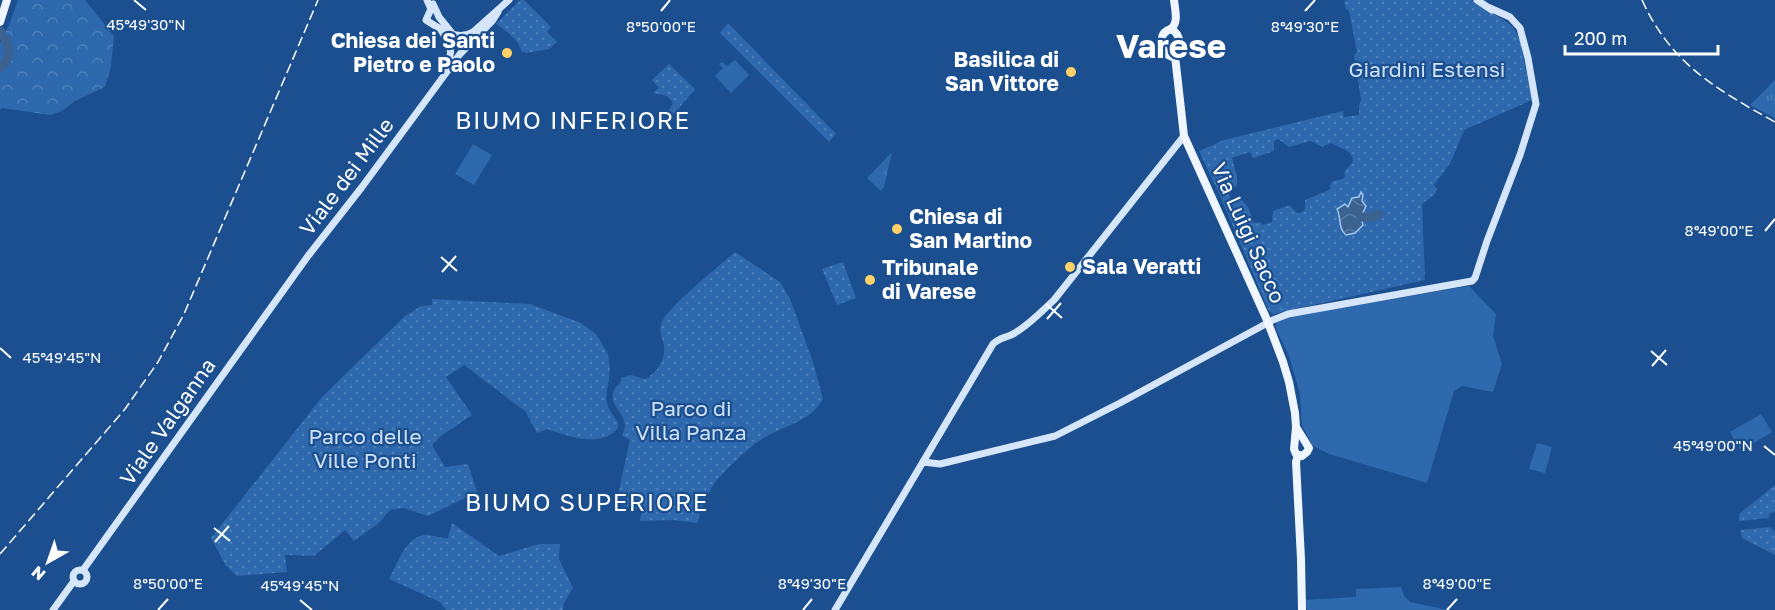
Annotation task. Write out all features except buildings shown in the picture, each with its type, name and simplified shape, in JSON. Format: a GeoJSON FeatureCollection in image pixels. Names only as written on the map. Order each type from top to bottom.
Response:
{"type":"FeatureCollection","features":[{"type":"Feature","properties":{"kind":"main road"},"geometry":{"type":"LineString","coordinates":[[0,22],[7,0]]}},
{"type":"Feature","properties":{"kind":"main road","name":"Viale dei Mille"},"geometry":{"type":"LineString","coordinates":[[280,294],[441,79],[452,58],[460,54],[468,41],[493,20],[509,0]]}},
{"type":"Feature","properties":{"kind":"main road"},"geometry":{"type":"LineString","coordinates":[[1171,29],[1177,34],[1180,42],[1180,48],[1172,56],[1164,51],[1161,40],[1164,33],[1174,27],[1176,20],[1174,0]]}},
{"type":"Feature","properties":{"kind":"main road"},"geometry":{"type":"LineString","coordinates":[[922,462],[940,464],[1055,436],[1288,314],[1466,282],[1471,279],[1520,155],[1537,102],[1524,39],[1516,25],[1477,0]]}},
{"type":"Feature","properties":{"kind":"main road"},"geometry":{"type":"LineString","coordinates":[[430,1],[430,12],[426,20],[441,30],[451,32],[468,41]]}},
{"type":"Feature","properties":{"kind":"main road"},"geometry":{"type":"LineString","coordinates":[[430,1],[451,32]]}},
{"type":"Feature","properties":{"kind":"main road"},"geometry":{"type":"LineString","coordinates":[[441,30],[450,45],[452,58]]}},
{"type":"Feature","properties":{"kind":"main road","name":"Via Luigi Sacco"},"geometry":{"type":"LineString","coordinates":[[1172,56],[1184,136],[1268,323],[1289,382],[1296,427]]}},
{"type":"Feature","properties":{"kind":"main road"},"geometry":{"type":"LineString","coordinates":[[835,610],[991,348],[998,339],[1010,336],[1054,300],[1184,136]]}},
{"type":"Feature","properties":{"kind":"main road","name":"Viale Valganna"},"geometry":{"type":"LineString","coordinates":[[83,570],[280,294]]}},
{"type":"Feature","properties":{"kind":"main road"},"geometry":{"type":"LineString","coordinates":[[1296,427],[1309,447],[1302,456],[1298,455]]}},
{"type":"Feature","properties":{"kind":"main road"},"geometry":{"type":"LineString","coordinates":[[1296,427],[1295,452],[1298,455],[1296,462],[1302,610]]}},
{"type":"Feature","properties":{"kind":"main road"},"geometry":{"type":"LineString","coordinates":[[1295,444],[1301,441],[1306,442]]}},
{"type":"Feature","properties":{"kind":"main road"},"geometry":{"type":"LineString","coordinates":[[79,570],[83,570],[87,575],[86,581],[78,585],[74,581],[73,574],[79,570]]}},
{"type":"Feature","properties":{"kind":"main road"},"geometry":{"type":"LineString","coordinates":[[53,610],[74,581]]}},
{"type":"Feature","properties":{"kind":"green space"},"geometry":{"type":"Polygon","coordinates":[[[18,0],[85,0],[114,36],[111,66],[105,87],[75,101],[62,111],[50,115],[2,108],[0,110],[0,43],[18,0]]]}},
{"type":"Feature","properties":{"kind":"green space"},"geometry":{"type":"Polygon","coordinates":[[[520,0],[524,0],[551,27],[547,32],[557,42],[549,49],[526,53],[521,51],[515,39],[496,24],[520,0]]]}},
{"type":"Feature","properties":{"kind":"green space","name":"Giardini Estensi"},"geometry":{"type":"Polygon","coordinates":[[[1346,0],[1471,0],[1513,27],[1520,40],[1532,100],[1464,130],[1451,162],[1434,185],[1437,189],[1434,195],[1422,204],[1425,280],[1273,314],[1269,311],[1199,151],[1224,140],[1343,111],[1344,117],[1359,115],[1361,100],[1354,55],[1357,52],[1349,11],[1344,2],[1346,0]],[[1278,139],[1274,141],[1274,151],[1253,158],[1250,152],[1232,158],[1237,186],[1227,190],[1232,201],[1241,199],[1248,207],[1254,223],[1261,222],[1262,225],[1272,222],[1273,211],[1290,205],[1301,213],[1305,209],[1305,200],[1331,189],[1330,185],[1333,181],[1343,179],[1344,172],[1353,161],[1348,151],[1331,143],[1322,147],[1311,141],[1289,147],[1278,139]]]}},
{"type":"Feature","properties":{"kind":"green space"},"geometry":{"type":"Polygon","coordinates":[[[728,23],[836,134],[829,142],[720,33],[728,23]]]}},
{"type":"Feature","properties":{"kind":"green space"},"geometry":{"type":"Polygon","coordinates":[[[735,60],[749,75],[731,93],[715,76],[723,68],[719,64],[722,62],[727,66],[735,60]]]}},
{"type":"Feature","properties":{"kind":"green space"},"geometry":{"type":"Polygon","coordinates":[[[669,64],[695,89],[673,115],[668,112],[673,103],[667,96],[653,93],[659,88],[652,80],[669,64]]]}},
{"type":"Feature","properties":{"kind":"green space"},"geometry":{"type":"Polygon","coordinates":[[[1775,80],[1775,118],[1750,105],[1775,80]]]}},
{"type":"Feature","properties":{"kind":"green space"},"geometry":{"type":"Polygon","coordinates":[[[473,144],[492,155],[474,185],[455,174],[473,144]]]}},
{"type":"Feature","properties":{"kind":"green space"},"geometry":{"type":"Polygon","coordinates":[[[892,152],[884,187],[881,191],[867,178],[892,152]]]}},
{"type":"Feature","properties":{"kind":"green space","name":"Parco di Villa Panza"},"geometry":{"type":"Polygon","coordinates":[[[735,252],[780,282],[790,299],[812,359],[823,399],[811,413],[762,439],[730,467],[711,488],[697,523],[673,520],[640,521],[642,510],[616,504],[630,440],[622,436],[625,427],[624,420],[615,405],[613,394],[622,381],[621,378],[631,375],[645,379],[657,369],[664,355],[660,328],[662,322],[684,296],[735,252]]]}},
{"type":"Feature","properties":{"kind":"green space"},"geometry":{"type":"Polygon","coordinates":[[[843,262],[856,298],[837,305],[822,269],[843,262]]]}},
{"type":"Feature","properties":{"kind":"green space"},"geometry":{"type":"Polygon","coordinates":[[[1469,286],[1496,314],[1493,336],[1502,364],[1493,392],[1462,386],[1454,391],[1427,483],[1329,454],[1313,446],[1302,426],[1300,394],[1289,356],[1276,329],[1278,321],[1290,316],[1469,286]]]}},
{"type":"Feature","properties":{"kind":"green space","name":"Parco delle Ville Ponti"},"geometry":{"type":"Polygon","coordinates":[[[432,299],[530,304],[581,323],[596,334],[608,354],[610,370],[606,398],[608,407],[618,423],[618,428],[602,438],[593,439],[574,437],[547,429],[537,433],[525,411],[464,365],[446,377],[472,415],[432,445],[445,467],[468,464],[477,492],[428,516],[404,508],[390,510],[379,523],[354,541],[345,530],[314,556],[285,555],[287,572],[237,576],[226,566],[211,538],[322,397],[405,316],[421,306],[432,305],[432,299]]]}},
{"type":"Feature","properties":{"kind":"green space"},"geometry":{"type":"Polygon","coordinates":[[[1761,414],[1772,432],[1741,451],[1730,432],[1761,414]]]}},
{"type":"Feature","properties":{"kind":"green space"},"geometry":{"type":"Polygon","coordinates":[[[1537,443],[1552,447],[1545,473],[1529,469],[1537,443]]]}},
{"type":"Feature","properties":{"kind":"green space"},"geometry":{"type":"Polygon","coordinates":[[[1775,485],[1775,511],[1769,514],[1769,518],[1739,521],[1739,514],[1775,485]]]}},
{"type":"Feature","properties":{"kind":"green space"},"geometry":{"type":"Polygon","coordinates":[[[452,523],[499,556],[539,544],[560,544],[559,559],[573,588],[564,603],[563,610],[446,610],[440,602],[389,579],[402,553],[412,541],[424,535],[448,538],[452,523]]]}},
{"type":"Feature","properties":{"kind":"green space"},"geometry":{"type":"Polygon","coordinates":[[[1770,527],[1775,532],[1775,555],[1742,538],[1740,530],[1770,527]]]}},
{"type":"Feature","properties":{"kind":"green space"},"geometry":{"type":"Polygon","coordinates":[[[1401,587],[1404,596],[1410,602],[1448,610],[1307,610],[1304,600],[1356,597],[1356,589],[1401,587]]]}},
{"type":"Feature","properties":{"kind":"water"},"geometry":{"type":"Polygon","coordinates":[[[1361,192],[1362,201],[1366,206],[1361,217],[1363,225],[1355,233],[1346,235],[1343,232],[1337,209],[1345,204],[1348,207],[1352,198],[1359,197],[1361,192]]]}},
{"type":"Feature","properties":{"kind":"waterway"},"geometry":{"type":"LineString","coordinates":[[0,31],[9,51],[7,60],[0,69]]}},
{"type":"Feature","properties":{"kind":"waterway"},"geometry":{"type":"LineString","coordinates":[[1361,217],[1372,217],[1379,214]]}},
{"type":"Feature","properties":{"kind":"railway"},"geometry":{"type":"LineString","coordinates":[[0,554],[125,409],[158,362],[184,314],[318,0]]}},
{"type":"Feature","properties":{"kind":"railway"},"geometry":{"type":"LineString","coordinates":[[1642,0],[1667,41],[1697,73],[1733,98],[1775,122]]}},
{"type":"Feature","properties":{"kind":"place","name":"Chiesa dei Santi Pietro e Paolo"},"geometry":{"type":"Point","coordinates":[507,53]}},
{"type":"Feature","properties":{"kind":"place","name":"Basilica di San Vittore"},"geometry":{"type":"Point","coordinates":[1071,72]}},
{"type":"Feature","properties":{"kind":"place","name":"Chiesa di San Martino"},"geometry":{"type":"Point","coordinates":[897,229]}},
{"type":"Feature","properties":{"kind":"place","name":"Sala Veratti"},"geometry":{"type":"Point","coordinates":[1070,267]}},
{"type":"Feature","properties":{"kind":"place","name":"Tribunale di Varese"},"geometry":{"type":"Point","coordinates":[870,280]}},
{"type":"Feature","properties":{"kind":"district","name":"Varese"},"geometry":{"type":"Point","coordinates":[1171,46]}},
{"type":"Feature","properties":{"kind":"district","name":"BIUMO INFERIORE"},"geometry":{"type":"Point","coordinates":[573,121]}},
{"type":"Feature","properties":{"kind":"district","name":"BIUMO SUPERIORE"},"geometry":{"type":"Point","coordinates":[587,503]}}]}
